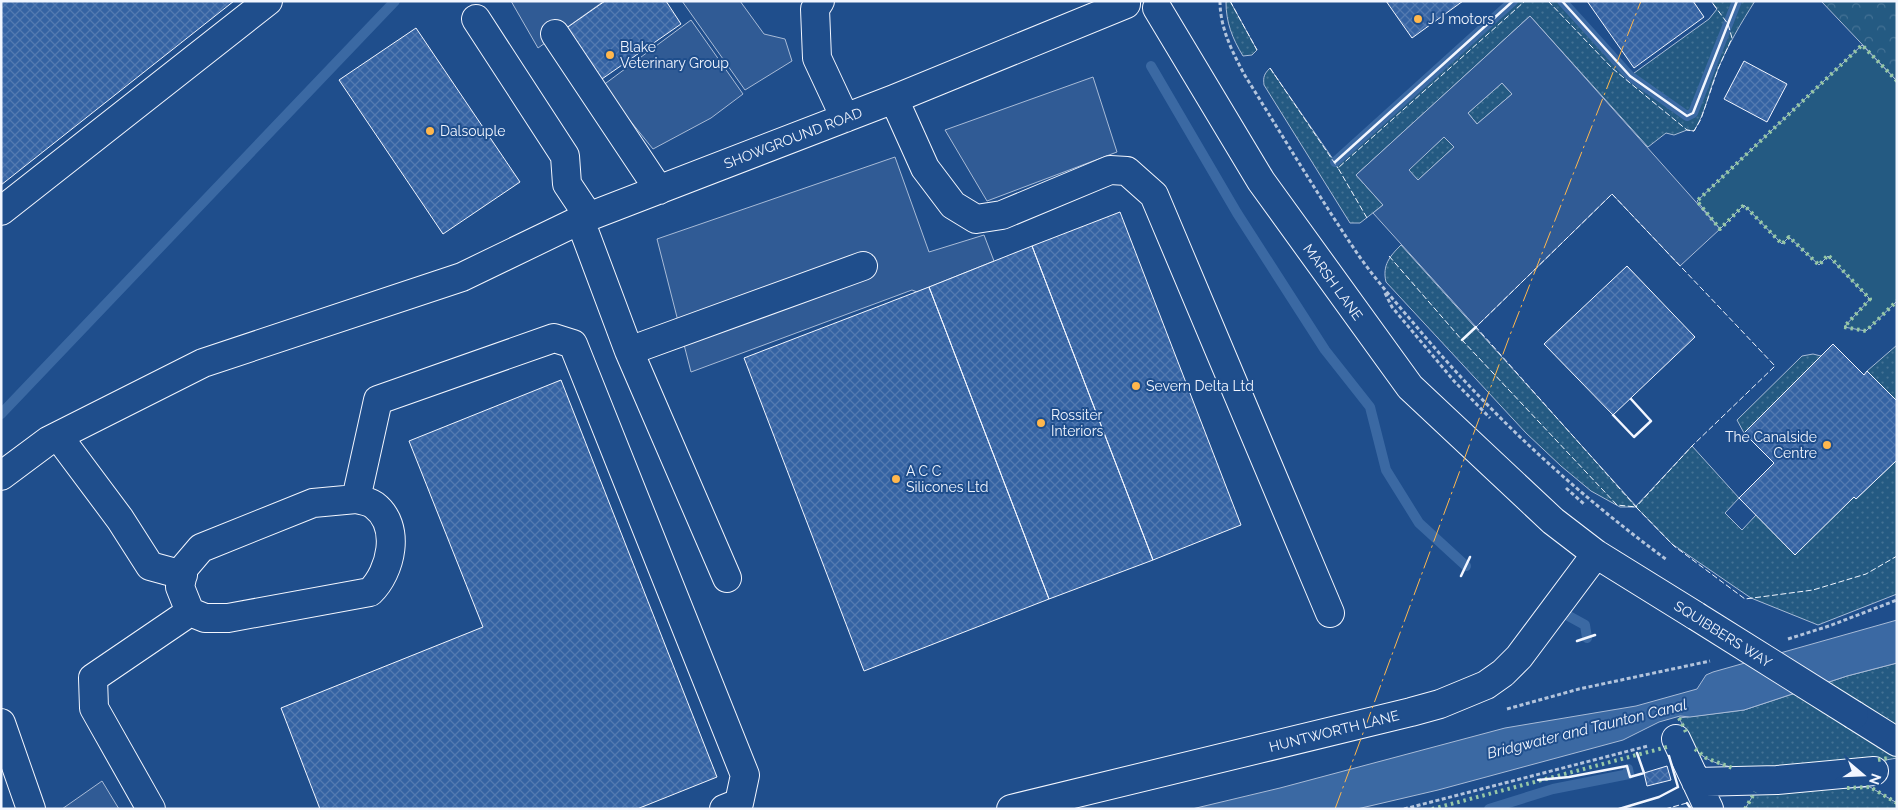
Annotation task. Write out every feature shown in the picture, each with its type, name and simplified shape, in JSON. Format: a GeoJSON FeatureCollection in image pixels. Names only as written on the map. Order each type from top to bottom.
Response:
{"type":"FeatureCollection","features":[{"type":"Feature","properties":{"kind":"street"},"geometry":{"type":"LineString","coordinates":[[1,211],[268,1]]}},
{"type":"Feature","properties":{"kind":"street"},"geometry":{"type":"LineString","coordinates":[[820,1],[815,9],[817,58],[845,118]]}},
{"type":"Feature","properties":{"kind":"street"},"geometry":{"type":"LineString","coordinates":[[1126,2],[1140,11],[1160,5]]}},
{"type":"Feature","properties":{"kind":"street","name":"SHOWGROUND ROAD"},"geometry":{"type":"LineString","coordinates":[[1,476],[48,441],[203,363],[462,277],[584,219],[894,100],[1126,2]]}},
{"type":"Feature","properties":{"kind":"street","name":"MARSH LANE"},"geometry":{"type":"LineString","coordinates":[[1160,5],[1261,181],[1410,387],[1553,521]]}},
{"type":"Feature","properties":{"kind":"street"},"geometry":{"type":"LineString","coordinates":[[476,19],[565,156],[567,184],[584,219],[629,351],[727,578]]}},
{"type":"Feature","properties":{"kind":"street"},"geometry":{"type":"LineString","coordinates":[[555,34],[659,190]]}},
{"type":"Feature","properties":{"kind":"street"},"geometry":{"type":"LineString","coordinates":[[894,100],[925,168],[953,205],[976,219],[1002,215],[1110,170],[1127,171],[1154,195],[1330,613]]}},
{"type":"Feature","properties":{"kind":"street"},"geometry":{"type":"LineString","coordinates":[[629,351],[863,266]]}},
{"type":"Feature","properties":{"kind":"street"},"geometry":{"type":"LineString","coordinates":[[356,499],[378,400],[554,338],[573,344],[745,775],[739,803],[724,809]]}},
{"type":"Feature","properties":{"kind":"street"},"geometry":{"type":"LineString","coordinates":[[58,436],[120,520],[150,566],[183,575]]}},
{"type":"Feature","properties":{"kind":"street"},"geometry":{"type":"LineString","coordinates":[[356,499],[374,505],[387,522],[392,537],[388,561],[380,582],[370,592],[228,618],[205,618],[190,612],[180,587],[184,568],[201,548],[313,503],[356,499]]}},
{"type":"Feature","properties":{"kind":"street","name":"SQUIBBERS WAY"},"geometry":{"type":"LineString","coordinates":[[1553,521],[1596,554],[1897,742]]}},
{"type":"Feature","properties":{"kind":"street","name":"HUNTWORTH LANE"},"geometry":{"type":"LineString","coordinates":[[1011,809],[1411,712],[1440,704],[1486,685],[1503,673],[1519,657],[1596,554]]}},
{"type":"Feature","properties":{"kind":"street"},"geometry":{"type":"LineString","coordinates":[[151,809],[94,708],[93,678],[190,612]]}},
{"type":"Feature","properties":{"kind":"street"},"geometry":{"type":"LineString","coordinates":[[1,723],[31,809]]}},
{"type":"Feature","properties":{"kind":"street"},"geometry":{"type":"LineString","coordinates":[[1676,739],[1709,809]]}},
{"type":"Feature","properties":{"kind":"street"},"geometry":{"type":"LineString","coordinates":[[1696,782],[1777,780],[1874,771]]}},
{"type":"Feature","properties":{"kind":"path"},"geometry":{"type":"LineString","coordinates":[[1220,1],[1222,21],[1231,49],[1244,74],[1360,257],[1383,288],[1478,396],[1508,427],[1617,523],[1671,563]]}},
{"type":"Feature","properties":{"kind":"path"},"geometry":{"type":"LineString","coordinates":[[1383,288],[1392,307],[1454,380],[1491,418]]}},
{"type":"Feature","properties":{"kind":"path"},"geometry":{"type":"LineString","coordinates":[[1559,483],[1589,508]]}},
{"type":"Feature","properties":{"kind":"path"},"geometry":{"type":"LineString","coordinates":[[1781,640],[1829,626],[1897,600]]}},
{"type":"Feature","properties":{"kind":"path"},"geometry":{"type":"LineString","coordinates":[[1692,666],[1715,660]]}},
{"type":"Feature","properties":{"kind":"path"},"geometry":{"type":"LineString","coordinates":[[1404,809],[1676,739]]}},
{"type":"Feature","properties":{"kind":"green space"},"geometry":{"type":"Polygon","coordinates":[[[1230,1],[1257,50],[1252,55],[1243,56],[1233,36],[1228,23],[1226,9],[1226,2],[1230,1]]]}},
{"type":"Feature","properties":{"kind":"green space"},"geometry":{"type":"Polygon","coordinates":[[[1513,1],[1562,1],[1630,76],[1709,19],[1717,9],[1711,1],[1755,1],[1722,60],[1702,116],[1694,131],[1687,130],[1674,135],[1666,133],[1648,147],[1530,16],[1356,175],[1383,205],[1360,223],[1350,223],[1264,85],[1266,72],[1270,68],[1335,162],[1513,1]]]}},
{"type":"Feature","properties":{"kind":"green space"},"geometry":{"type":"Polygon","coordinates":[[[1821,1],[1897,1],[1897,81],[1821,1]]]}},
{"type":"Feature","properties":{"kind":"green space"},"geometry":{"type":"Polygon","coordinates":[[[1862,45],[1897,81],[1897,301],[1866,331],[1844,327],[1870,299],[1828,256],[1819,265],[1789,237],[1782,244],[1744,205],[1720,229],[1697,201],[1862,45]]]}},
{"type":"Feature","properties":{"kind":"green space"},"geometry":{"type":"Polygon","coordinates":[[[1502,83],[1512,94],[1477,124],[1468,113],[1502,83]]]}},
{"type":"Feature","properties":{"kind":"green space"},"geometry":{"type":"Polygon","coordinates":[[[1444,137],[1454,147],[1418,180],[1408,170],[1444,137]]]}},
{"type":"Feature","properties":{"kind":"green space"},"geometry":{"type":"Polygon","coordinates":[[[1401,245],[1636,506],[1692,446],[1739,498],[1725,513],[1742,530],[1756,515],[1854,497],[1856,499],[1897,460],[1897,594],[1818,625],[1751,598],[1672,544],[1636,507],[1620,507],[1591,491],[1526,433],[1386,282],[1385,271],[1388,261],[1401,245]]]}},
{"type":"Feature","properties":{"kind":"green space"},"geometry":{"type":"Polygon","coordinates":[[[1897,345],[1897,401],[1867,371],[1897,345]]]}},
{"type":"Feature","properties":{"kind":"green space"},"geometry":{"type":"Polygon","coordinates":[[[1813,354],[1821,356],[1744,433],[1737,420],[1802,356],[1813,354]]]}},
{"type":"Feature","properties":{"kind":"green space"},"geometry":{"type":"Polygon","coordinates":[[[1897,663],[1897,758],[1852,765],[1793,770],[1764,771],[1737,768],[1714,762],[1698,752],[1690,741],[1679,718],[1744,710],[1847,676],[1897,663]]]}},
{"type":"Feature","properties":{"kind":"green space"},"geometry":{"type":"Polygon","coordinates":[[[1870,787],[1897,803],[1897,809],[1745,809],[1755,792],[1870,787]]]}},
{"type":"Feature","properties":{"kind":"shaded area"},"geometry":{"type":"Polygon","coordinates":[[[511,1],[604,1],[538,48],[511,1]]]}},
{"type":"Feature","properties":{"kind":"shaded area"},"geometry":{"type":"Polygon","coordinates":[[[682,1],[740,1],[764,34],[785,39],[792,61],[745,90],[682,1]]]}},
{"type":"Feature","properties":{"kind":"shaded area"},"geometry":{"type":"Polygon","coordinates":[[[1530,16],[1720,229],[1680,266],[1612,194],[1476,327],[1373,213],[1383,205],[1356,175],[1530,16]],[[1502,83],[1468,113],[1477,124],[1512,94],[1502,83]],[[1444,137],[1409,170],[1418,180],[1454,147],[1444,137]]]}},
{"type":"Feature","properties":{"kind":"shaded area"},"geometry":{"type":"Polygon","coordinates":[[[691,20],[743,94],[711,118],[653,149],[602,86],[691,20]]]}},
{"type":"Feature","properties":{"kind":"shaded area"},"geometry":{"type":"Polygon","coordinates":[[[1093,77],[1117,152],[987,201],[945,130],[1093,77]]]}},
{"type":"Feature","properties":{"kind":"shaded area"},"geometry":{"type":"Polygon","coordinates":[[[895,157],[929,252],[984,235],[994,261],[917,292],[912,290],[691,372],[657,239],[895,157]]]}},
{"type":"Feature","properties":{"kind":"shaded area"},"geometry":{"type":"Polygon","coordinates":[[[102,781],[119,809],[62,809],[102,781]]]}},
{"type":"Feature","properties":{"kind":"water","name":"Bridgwater and Taunton Canal"},"geometry":{"type":"Polygon","coordinates":[[[1897,620],[1897,663],[1847,676],[1744,710],[1690,717],[1680,716],[1659,722],[1623,740],[1438,790],[1357,809],[1192,809],[1280,788],[1505,728],[1636,706],[1697,689],[1706,675],[1713,672],[1897,620]]]}},
{"type":"Feature","properties":{"kind":"building"},"geometry":{"type":"Polygon","coordinates":[[[1,1],[234,1],[1,185],[1,1]]]}},
{"type":"Feature","properties":{"kind":"building","name":"Blake Veterinary Group"},"geometry":{"type":"Polygon","coordinates":[[[605,1],[666,1],[681,24],[599,81],[565,29],[605,1]]]}},
{"type":"Feature","properties":{"kind":"building","name":"J J motors"},"geometry":{"type":"Polygon","coordinates":[[[1386,1],[1463,1],[1412,38],[1386,1]]]}},
{"type":"Feature","properties":{"kind":"building"},"geometry":{"type":"Polygon","coordinates":[[[1587,1],[1693,1],[1704,17],[1634,68],[1587,1]]]}},
{"type":"Feature","properties":{"kind":"building","name":"Dalsouple"},"geometry":{"type":"Polygon","coordinates":[[[416,28],[520,182],[443,234],[339,80],[416,28]]]}},
{"type":"Feature","properties":{"kind":"building"},"geometry":{"type":"Polygon","coordinates":[[[1744,61],[1787,84],[1767,122],[1724,99],[1744,61]]]}},
{"type":"Feature","properties":{"kind":"building","name":"Severn Delta Ltd"},"geometry":{"type":"Polygon","coordinates":[[[1120,212],[1241,525],[1153,560],[1032,246],[1120,212]]]}},
{"type":"Feature","properties":{"kind":"building","name":"Rossiter Interiors"},"geometry":{"type":"Polygon","coordinates":[[[1032,246],[1153,560],[1049,599],[929,287],[1032,246]]]}},
{"type":"Feature","properties":{"kind":"building"},"geometry":{"type":"Polygon","coordinates":[[[1627,266],[1695,337],[1613,415],[1544,344],[1627,266]]]}},
{"type":"Feature","properties":{"kind":"building","name":"A C C Silicones Ltd"},"geometry":{"type":"Polygon","coordinates":[[[929,287],[1049,599],[864,671],[744,358],[929,287]]]}},
{"type":"Feature","properties":{"kind":"building","name":"The Canalside Centre"},"geometry":{"type":"Polygon","coordinates":[[[1833,344],[1864,375],[1867,371],[1897,401],[1897,460],[1856,499],[1854,497],[1795,555],[1739,498],[1774,463],[1744,433],[1833,344]]]}},
{"type":"Feature","properties":{"kind":"building"},"geometry":{"type":"Polygon","coordinates":[[[561,380],[717,777],[637,809],[320,809],[281,708],[483,627],[409,441],[561,380]]]}},
{"type":"Feature","properties":{"kind":"building"},"geometry":{"type":"Polygon","coordinates":[[[1667,766],[1671,780],[1647,786],[1644,773],[1667,766]]]}},
{"type":"Feature","properties":{"kind":"waterway"},"geometry":{"type":"LineString","coordinates":[[1,414],[395,1]]}},
{"type":"Feature","properties":{"kind":"waterway"},"geometry":{"type":"LineString","coordinates":[[1335,162],[1513,1]]}},
{"type":"Feature","properties":{"kind":"waterway"},"geometry":{"type":"LineString","coordinates":[[1562,1],[1630,76],[1687,116],[1693,113],[1737,1]]}},
{"type":"Feature","properties":{"kind":"waterway"},"geometry":{"type":"LineString","coordinates":[[1151,66],[1237,213],[1325,350],[1370,407],[1386,470],[1419,523],[1466,566]]}},
{"type":"Feature","properties":{"kind":"waterway"},"geometry":{"type":"LineString","coordinates":[[1565,614],[1585,625],[1587,638]]}},
{"type":"Feature","properties":{"kind":"waterway"},"geometry":{"type":"LineString","coordinates":[[1489,809],[1553,789],[1629,774],[1628,769]]}},
{"type":"Feature","properties":{"kind":"hedge"},"geometry":{"type":"LineString","coordinates":[[1897,81],[1862,45],[1697,201],[1720,229],[1744,205],[1782,244],[1789,237],[1819,265],[1828,255],[1870,299],[1844,327],[1866,331],[1897,301]]}},
{"type":"Feature","properties":{"kind":"hedge"},"geometry":{"type":"LineString","coordinates":[[1679,718],[1686,732]]}},
{"type":"Feature","properties":{"kind":"hedge"},"geometry":{"type":"LineString","coordinates":[[1432,809],[1667,747]]}},
{"type":"Feature","properties":{"kind":"hedge"},"geometry":{"type":"LineString","coordinates":[[1695,749],[1706,758],[1735,769]]}},
{"type":"Feature","properties":{"kind":"hedge"},"geometry":{"type":"LineString","coordinates":[[1878,760],[1888,758]]}},
{"type":"Feature","properties":{"kind":"hedge"},"geometry":{"type":"LineString","coordinates":[[1847,788],[1870,787],[1897,803]]}},
{"type":"Feature","properties":{"kind":"hedge"},"geometry":{"type":"LineString","coordinates":[[1745,809],[1755,792]]}},
{"type":"Feature","properties":{"kind":"fence"},"geometry":{"type":"LineString","coordinates":[[1230,1],[1257,50]]}},
{"type":"Feature","properties":{"kind":"fence"},"geometry":{"type":"LineString","coordinates":[[1367,218],[1338,168],[1525,1]]}},
{"type":"Feature","properties":{"kind":"fence"},"geometry":{"type":"LineString","coordinates":[[1548,1],[1612,68],[1687,130],[1694,131],[1701,119],[1718,69],[1732,38],[1728,24],[1711,1]]}},
{"type":"Feature","properties":{"kind":"fence"},"geometry":{"type":"LineString","coordinates":[[1270,68],[1338,168]]}},
{"type":"Feature","properties":{"kind":"fence"},"geometry":{"type":"LineString","coordinates":[[1612,194],[1775,366],[1692,446],[1636,507],[1476,327],[1612,194]]}},
{"type":"Feature","properties":{"kind":"fence"},"geometry":{"type":"LineString","coordinates":[[1389,256],[1462,340],[1617,505],[1636,507],[1674,546],[1745,599],[1813,590],[1866,574],[1897,556]]}},
{"type":"Feature","properties":{"kind":"fence"},"geometry":{"type":"LineString","coordinates":[[1665,809],[1687,803]]}},
{"type":"Feature","properties":{"kind":"wall"},"geometry":{"type":"LineString","coordinates":[[1335,162],[1513,1]]}},
{"type":"Feature","properties":{"kind":"wall"},"geometry":{"type":"LineString","coordinates":[[1562,1],[1630,76],[1687,116],[1693,113],[1737,1]]}},
{"type":"Feature","properties":{"kind":"wall"},"geometry":{"type":"LineString","coordinates":[[1462,340],[1476,327]]}},
{"type":"Feature","properties":{"kind":"wall"},"geometry":{"type":"LineString","coordinates":[[1613,415],[1634,437],[1651,421],[1631,399]]}},
{"type":"Feature","properties":{"kind":"wall"},"geometry":{"type":"LineString","coordinates":[[1461,576],[1470,557]]}},
{"type":"Feature","properties":{"kind":"wall"},"geometry":{"type":"LineString","coordinates":[[1577,641],[1595,635]]}},
{"type":"Feature","properties":{"kind":"wall"},"geometry":{"type":"LineString","coordinates":[[1538,780],[1569,777],[1627,766],[1630,777],[1644,773],[1637,753]]}},
{"type":"Feature","properties":{"kind":"wall"},"geometry":{"type":"LineString","coordinates":[[1669,756],[1678,787]]}},
{"type":"Feature","properties":{"kind":"wall"},"geometry":{"type":"LineString","coordinates":[[1619,809],[1659,797],[1678,787]]}},
{"type":"Feature","properties":{"kind":"wall"},"geometry":{"type":"LineString","coordinates":[[1687,803],[1691,809]]}},
{"type":"Feature","properties":{"kind":"power"},"geometry":{"type":"LineString","coordinates":[[1335,809],[1510,335],[1641,1]]}},
{"type":"Feature","properties":{"kind":"place","name":"J J motors"},"geometry":{"type":"Point","coordinates":[1418,19]}},
{"type":"Feature","properties":{"kind":"place","name":"Blake Veterinary Group"},"geometry":{"type":"Point","coordinates":[610,55]}},
{"type":"Feature","properties":{"kind":"place","name":"Dalsouple"},"geometry":{"type":"Point","coordinates":[430,131]}},
{"type":"Feature","properties":{"kind":"place","name":"Severn Delta Ltd"},"geometry":{"type":"Point","coordinates":[1136,386]}},
{"type":"Feature","properties":{"kind":"place","name":"Rossiter Interiors"},"geometry":{"type":"Point","coordinates":[1041,423]}},
{"type":"Feature","properties":{"kind":"place","name":"The Canalside Centre"},"geometry":{"type":"Point","coordinates":[1827,445]}},
{"type":"Feature","properties":{"kind":"place","name":"A C C Silicones Ltd"},"geometry":{"type":"Point","coordinates":[896,479]}}]}
